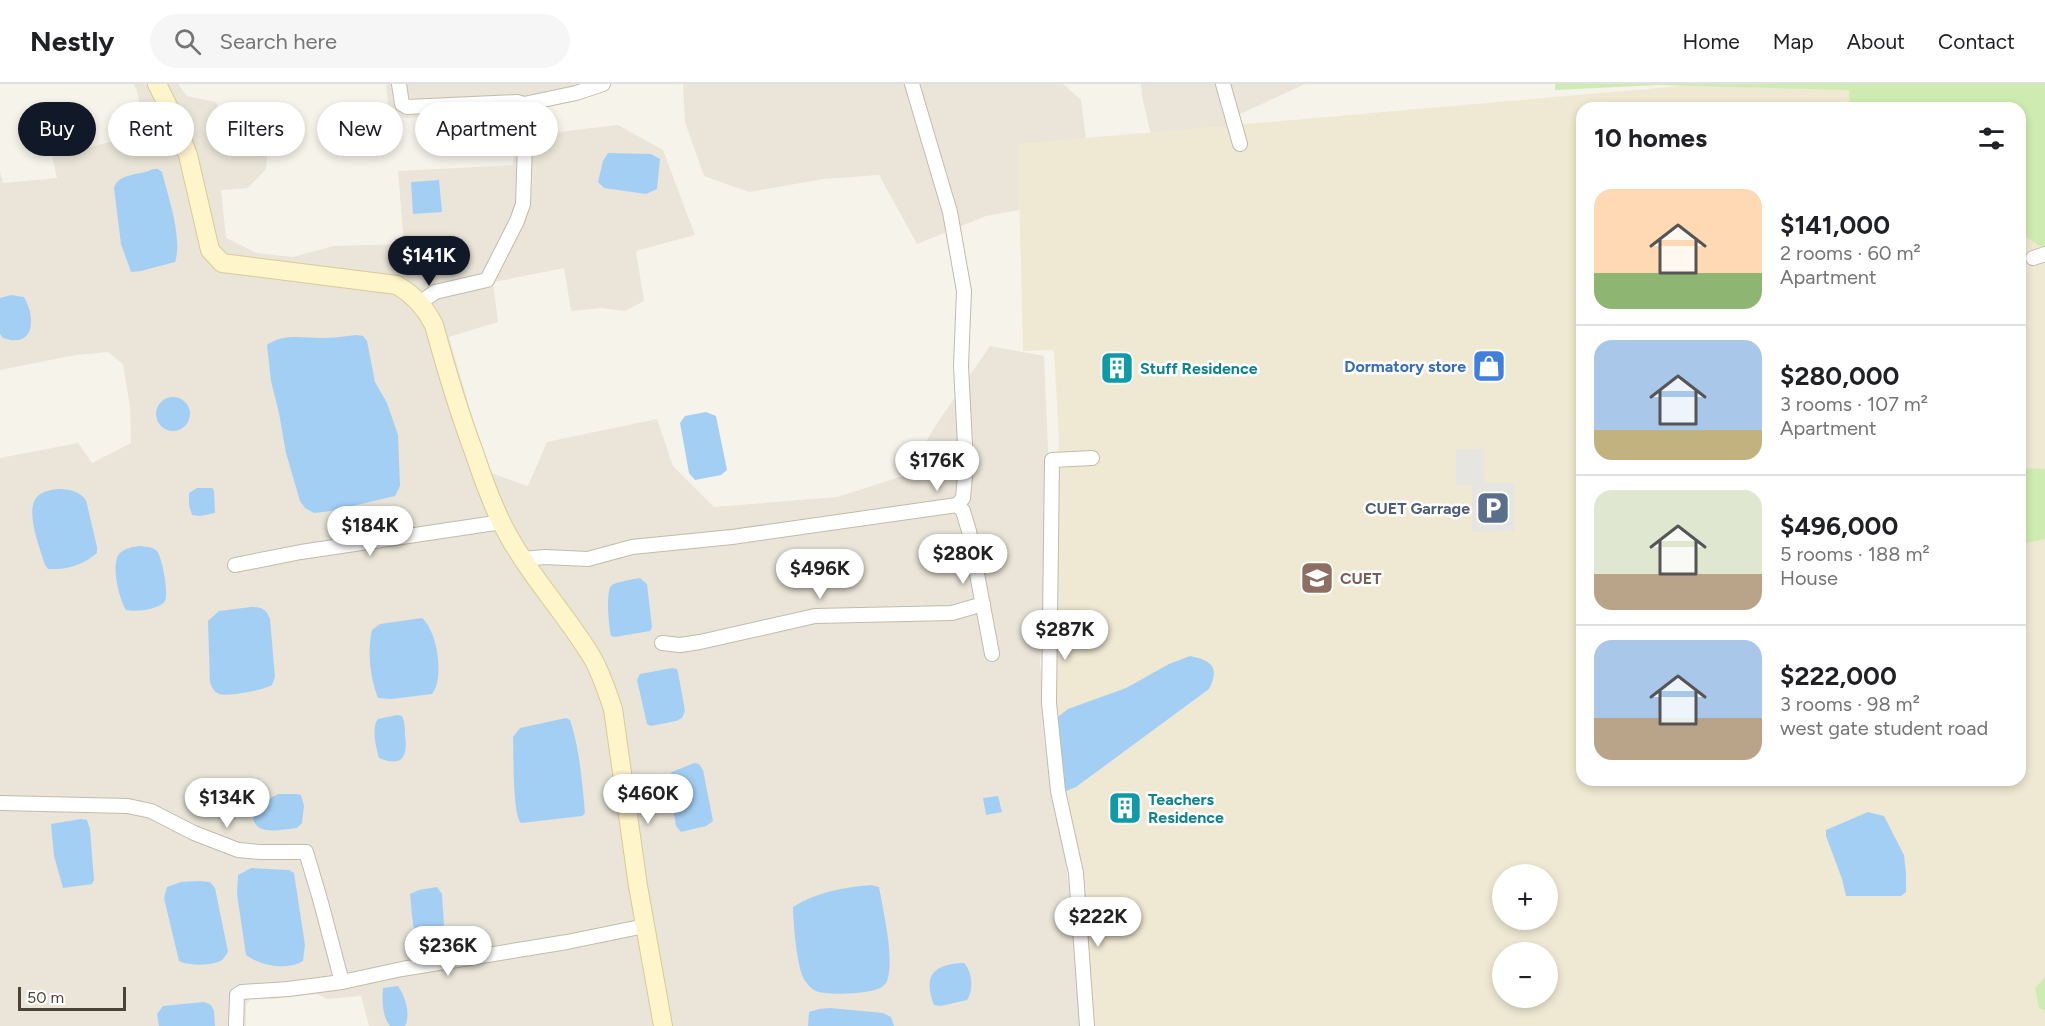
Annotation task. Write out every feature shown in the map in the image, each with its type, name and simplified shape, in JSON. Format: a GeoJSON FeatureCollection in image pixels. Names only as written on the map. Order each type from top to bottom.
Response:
{"type":"FeatureCollection","features":[{"type":"Feature","properties":{"kind":"main road"},"geometry":{"type":"LineString","coordinates":[[157,84],[188,155],[210,250],[222,263],[384,283],[404,289],[420,303],[434,325],[465,428],[489,496],[523,560],[594,660],[604,681],[613,709],[645,926],[663,1026]]}},
{"type":"Feature","properties":{"kind":"street"},"geometry":{"type":"LineString","coordinates":[[399,84],[402,104],[407,107],[415,107]]}},
{"type":"Feature","properties":{"kind":"street"},"geometry":{"type":"LineString","coordinates":[[523,560],[545,557],[588,559],[632,547],[732,537],[957,505],[963,498],[966,464],[961,366],[964,291],[950,212],[912,84]]}},
{"type":"Feature","properties":{"kind":"street"},"geometry":{"type":"LineString","coordinates":[[1223,84],[1240,144]]}},
{"type":"Feature","properties":{"kind":"street"},"geometry":{"type":"LineString","coordinates":[[533,102],[576,93],[595,85]]}},
{"type":"Feature","properties":{"kind":"street"},"geometry":{"type":"LineString","coordinates":[[420,303],[435,292],[487,280],[518,220],[523,204],[525,156]]}},
{"type":"Feature","properties":{"kind":"street"},"geometry":{"type":"LineString","coordinates":[[1087,1026],[1076,873],[1058,791],[1049,703],[1052,460],[1092,458]]}},
{"type":"Feature","properties":{"kind":"street"},"geometry":{"type":"LineString","coordinates":[[957,505],[963,511],[969,531],[992,654]]}},
{"type":"Feature","properties":{"kind":"street"},"geometry":{"type":"LineString","coordinates":[[235,565],[302,552],[502,522]]}},
{"type":"Feature","properties":{"kind":"street"},"geometry":{"type":"LineString","coordinates":[[662,643],[680,645],[700,642],[815,616],[952,613],[983,604]]}},
{"type":"Feature","properties":{"kind":"street"},"geometry":{"type":"LineString","coordinates":[[0,803],[128,806],[151,811],[194,833],[238,850],[306,852],[321,899],[342,982]]}},
{"type":"Feature","properties":{"kind":"street"},"geometry":{"type":"LineString","coordinates":[[236,1026],[237,995],[242,992],[342,982],[402,969],[567,942],[645,926]]}},
{"type":"Feature","properties":{"kind":"shaded area"},"geometry":{"type":"Polygon","coordinates":[[[134,84],[178,84],[187,96],[216,102],[206,102],[206,156],[267,156],[266,169],[248,188],[221,190],[226,238],[257,253],[293,257],[333,246],[404,244],[398,171],[513,165],[514,156],[558,156],[558,132],[618,125],[663,150],[695,235],[636,251],[644,301],[625,311],[601,308],[571,311],[564,268],[493,282],[498,322],[449,337],[488,472],[528,486],[547,442],[657,419],[673,466],[714,507],[837,497],[906,475],[936,425],[990,346],[1044,356],[1050,496],[1040,664],[1074,927],[1080,1026],[369,1026],[361,996],[327,999],[317,994],[273,999],[251,998],[246,1005],[246,1026],[0,1026],[0,458],[78,443],[92,463],[131,443],[130,407],[123,364],[108,352],[76,355],[0,370],[0,171],[3,183],[57,178],[52,156],[96,156],[96,146],[108,142],[108,156],[194,156],[194,102],[139,102],[134,84]]]}},
{"type":"Feature","properties":{"kind":"shaded area"},"geometry":{"type":"Polygon","coordinates":[[[386,84],[580,84],[540,102],[415,102],[415,117],[403,117],[403,102],[388,102],[386,84]]]}},
{"type":"Feature","properties":{"kind":"shaded area"},"geometry":{"type":"Polygon","coordinates":[[[683,84],[1063,84],[1081,100],[1087,147],[1036,207],[986,216],[917,244],[879,175],[824,179],[749,192],[704,176],[685,122],[683,84]]]}},
{"type":"Feature","properties":{"kind":"shaded area"},"geometry":{"type":"Polygon","coordinates":[[[1141,84],[1305,84],[1236,116],[1216,147],[1155,153],[1141,84]]]}},
{"type":"Feature","properties":{"kind":"shaded area","name":"CUET"},"geometry":{"type":"Polygon","coordinates":[[[1703,84],[2045,84],[2045,1026],[1083,1026],[1074,893],[1042,734],[1059,440],[1054,350],[1023,351],[1018,144],[1703,84]]]}},
{"type":"Feature","properties":{"kind":"shaded area","name":"CUET Garrage"},"geometry":{"type":"Polygon","coordinates":[[[1456,449],[1484,449],[1485,483],[1514,483],[1514,531],[1472,532],[1472,485],[1456,485],[1456,449]]]}},
{"type":"Feature","properties":{"kind":"green space"},"geometry":{"type":"Polygon","coordinates":[[[1555,84],[2045,84],[2045,250],[2026,237],[2026,102],[1850,102],[1849,90],[1659,85],[1555,90],[1555,84]]]}},
{"type":"Feature","properties":{"kind":"green space"},"geometry":{"type":"Polygon","coordinates":[[[2026,468],[2045,469],[2045,539],[2026,543],[2026,468]]]}},
{"type":"Feature","properties":{"kind":"green space"},"geometry":{"type":"Polygon","coordinates":[[[2045,977],[2045,1011],[2039,1008],[2035,988],[2045,977]]]}},
{"type":"Feature","properties":{"kind":"water"},"geometry":{"type":"Polygon","coordinates":[[[608,153],[651,154],[660,159],[657,189],[646,194],[604,188],[598,182],[603,161],[608,153]]]}},
{"type":"Feature","properties":{"kind":"water"},"geometry":{"type":"Polygon","coordinates":[[[153,169],[162,172],[176,230],[177,253],[175,262],[131,272],[121,244],[114,188],[120,179],[153,169]]]}},
{"type":"Feature","properties":{"kind":"water"},"geometry":{"type":"Polygon","coordinates":[[[439,180],[442,212],[413,214],[411,182],[439,180]]]}},
{"type":"Feature","properties":{"kind":"water"},"geometry":{"type":"Polygon","coordinates":[[[11,295],[24,297],[28,305],[30,330],[21,339],[3,338],[0,334],[0,298],[11,295]]]}},
{"type":"Feature","properties":{"kind":"water"},"geometry":{"type":"Polygon","coordinates":[[[363,336],[367,341],[375,382],[387,403],[398,435],[400,486],[395,496],[314,513],[305,508],[300,501],[286,453],[271,381],[267,345],[287,338],[363,336]]]}},
{"type":"Feature","properties":{"kind":"water"},"geometry":{"type":"Polygon","coordinates":[[[173,397],[185,402],[190,414],[185,426],[173,431],[161,426],[156,414],[161,402],[173,397]]]}},
{"type":"Feature","properties":{"kind":"water"},"geometry":{"type":"Polygon","coordinates":[[[706,412],[716,416],[727,470],[721,475],[695,480],[689,473],[680,423],[685,416],[706,412]]]}},
{"type":"Feature","properties":{"kind":"water"},"geometry":{"type":"Polygon","coordinates":[[[197,488],[212,488],[215,513],[192,515],[189,493],[197,488]]]}},
{"type":"Feature","properties":{"kind":"water"},"geometry":{"type":"Polygon","coordinates":[[[57,489],[73,491],[86,500],[97,553],[74,566],[48,569],[34,528],[32,509],[39,495],[57,489]]]}},
{"type":"Feature","properties":{"kind":"water"},"geometry":{"type":"Polygon","coordinates":[[[139,546],[153,548],[157,551],[161,560],[166,597],[162,604],[152,608],[126,610],[118,590],[117,558],[122,551],[139,546]]]}},
{"type":"Feature","properties":{"kind":"water"},"geometry":{"type":"Polygon","coordinates":[[[640,578],[647,584],[652,627],[650,631],[611,636],[608,609],[610,588],[617,583],[640,578]]]}},
{"type":"Feature","properties":{"kind":"water"},"geometry":{"type":"Polygon","coordinates":[[[251,607],[263,609],[270,619],[275,677],[272,685],[261,689],[238,694],[219,694],[214,691],[210,683],[208,621],[219,611],[251,607]]]}},
{"type":"Feature","properties":{"kind":"water"},"geometry":{"type":"Polygon","coordinates":[[[422,618],[432,633],[435,643],[439,667],[436,687],[432,694],[391,699],[378,698],[370,664],[372,630],[380,624],[422,618]]]}},
{"type":"Feature","properties":{"kind":"water"},"geometry":{"type":"Polygon","coordinates":[[[1190,656],[1204,660],[1212,666],[1214,676],[1209,689],[1076,787],[1064,792],[1055,725],[1058,717],[1068,709],[1126,688],[1169,664],[1190,656]]]}},
{"type":"Feature","properties":{"kind":"water"},"geometry":{"type":"Polygon","coordinates":[[[677,669],[678,672],[685,711],[682,718],[676,721],[651,726],[647,724],[637,680],[640,674],[677,669]]]}},
{"type":"Feature","properties":{"kind":"water"},"geometry":{"type":"Polygon","coordinates":[[[402,716],[404,721],[406,749],[402,758],[394,762],[379,758],[375,727],[378,719],[402,716]]]}},
{"type":"Feature","properties":{"kind":"water"},"geometry":{"type":"Polygon","coordinates":[[[566,718],[570,720],[576,743],[585,813],[582,816],[521,823],[516,808],[513,737],[520,728],[566,718]]]}},
{"type":"Feature","properties":{"kind":"water"},"geometry":{"type":"Polygon","coordinates":[[[694,763],[699,764],[703,770],[713,821],[706,826],[681,832],[676,826],[668,778],[672,772],[694,763]]]}},
{"type":"Feature","properties":{"kind":"water"},"geometry":{"type":"Polygon","coordinates":[[[278,794],[301,795],[304,806],[302,823],[297,828],[266,830],[255,824],[253,808],[278,794]]]}},
{"type":"Feature","properties":{"kind":"water"},"geometry":{"type":"Polygon","coordinates":[[[998,796],[1002,812],[986,815],[983,798],[998,796]]]}},
{"type":"Feature","properties":{"kind":"water"},"geometry":{"type":"Polygon","coordinates":[[[1868,812],[1884,816],[1904,855],[1906,892],[1901,896],[1846,896],[1826,830],[1868,812]]]}},
{"type":"Feature","properties":{"kind":"water"},"geometry":{"type":"Polygon","coordinates":[[[87,820],[90,829],[94,880],[92,884],[63,888],[54,856],[51,824],[87,820]]]}},
{"type":"Feature","properties":{"kind":"water"},"geometry":{"type":"Polygon","coordinates":[[[251,868],[289,870],[294,873],[305,945],[303,961],[289,966],[274,966],[246,955],[237,894],[238,875],[251,868]]]}},
{"type":"Feature","properties":{"kind":"water"},"geometry":{"type":"Polygon","coordinates":[[[181,882],[210,882],[215,888],[228,952],[218,962],[200,965],[179,961],[164,898],[167,887],[181,882]]]}},
{"type":"Feature","properties":{"kind":"water"},"geometry":{"type":"Polygon","coordinates":[[[871,885],[879,887],[887,933],[890,969],[886,982],[879,989],[871,991],[822,993],[815,990],[806,982],[800,968],[793,907],[831,891],[871,885]]]}},
{"type":"Feature","properties":{"kind":"water"},"geometry":{"type":"Polygon","coordinates":[[[437,887],[442,894],[444,925],[439,928],[415,929],[410,894],[437,887]]]}},
{"type":"Feature","properties":{"kind":"water"},"geometry":{"type":"Polygon","coordinates":[[[964,963],[971,981],[971,991],[967,1000],[941,1006],[934,1005],[930,986],[934,973],[945,966],[964,963]]]}},
{"type":"Feature","properties":{"kind":"water"},"geometry":{"type":"Polygon","coordinates":[[[398,986],[406,1005],[407,1021],[405,1026],[390,1026],[384,1013],[383,988],[398,986]]]}},
{"type":"Feature","properties":{"kind":"water"},"geometry":{"type":"Polygon","coordinates":[[[204,1002],[211,1005],[214,1011],[215,1026],[159,1026],[157,1014],[163,1006],[204,1002]]]}},
{"type":"Feature","properties":{"kind":"water"},"geometry":{"type":"Polygon","coordinates":[[[830,1008],[883,1013],[891,1017],[894,1026],[808,1026],[809,1012],[830,1008]]]}},
{"type":"Feature","properties":{"kind":"place","name":"Dormatory store"},"geometry":{"type":"Point","coordinates":[1489,366]}},
{"type":"Feature","properties":{"kind":"place","name":"Stuff Residence"},"geometry":{"type":"Point","coordinates":[1117,368]}},
{"type":"Feature","properties":{"kind":"place","name":"CUET Garrage"},"geometry":{"type":"Point","coordinates":[1493,508]}},
{"type":"Feature","properties":{"kind":"place","name":"CUET"},"geometry":{"type":"Point","coordinates":[1317,578]}},
{"type":"Feature","properties":{"kind":"place","name":"Teachers Residence"},"geometry":{"type":"Point","coordinates":[1125,808]}}]}
